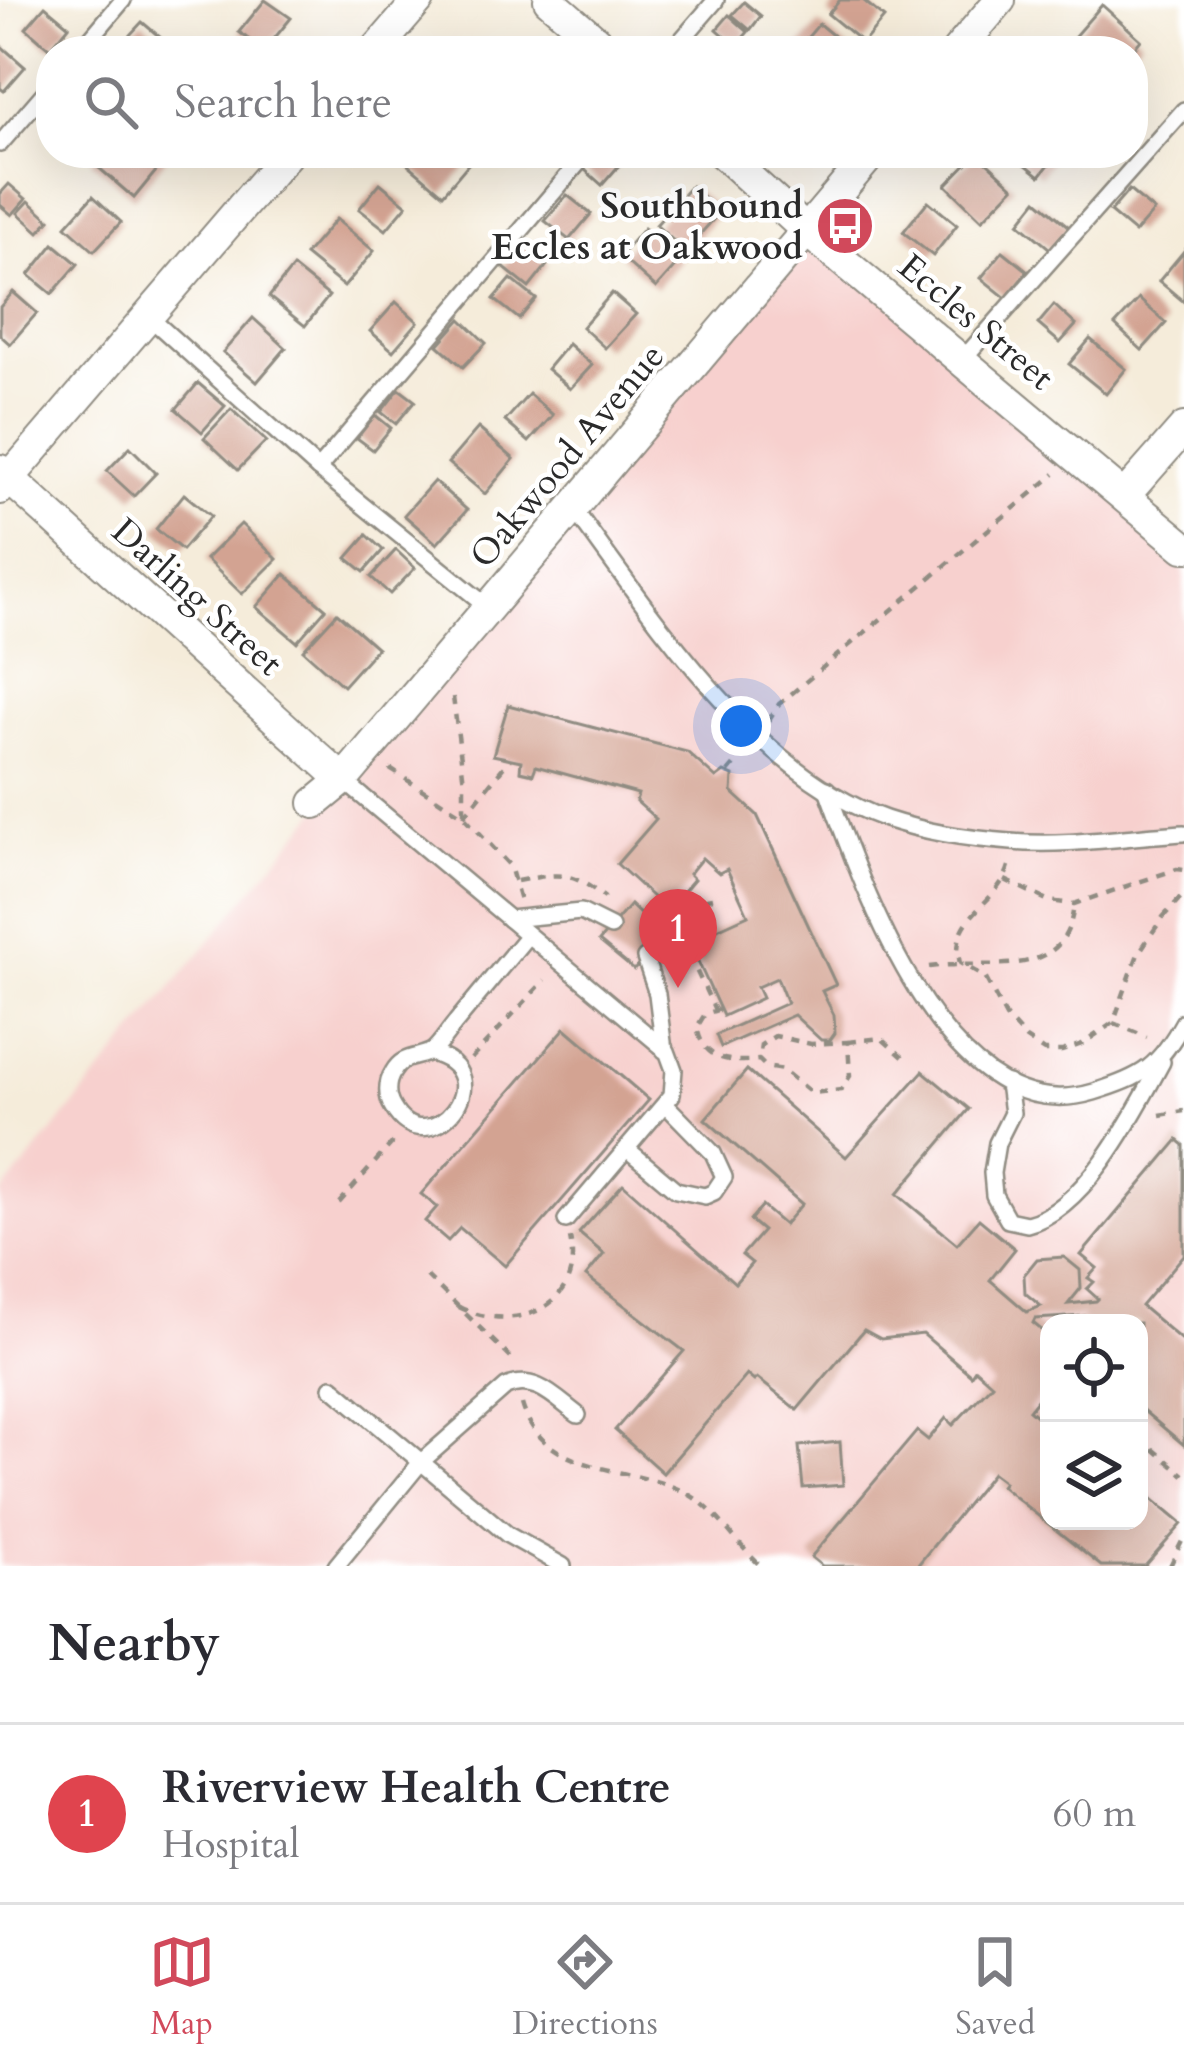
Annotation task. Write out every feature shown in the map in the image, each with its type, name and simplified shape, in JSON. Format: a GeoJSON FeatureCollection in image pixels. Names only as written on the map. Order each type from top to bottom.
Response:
{"type":"FeatureCollection","features":[{"type":"Feature","properties":{"kind":"street"},"geometry":{"type":"LineString","coordinates":[[388,36],[418,0]]}},
{"type":"Feature","properties":{"kind":"street"},"geometry":{"type":"LineString","coordinates":[[549,0],[591,36]]}},
{"type":"Feature","properties":{"kind":"street"},"geometry":{"type":"LineString","coordinates":[[970,36],[1000,0]]}},
{"type":"Feature","properties":{"kind":"street"},"geometry":{"type":"LineString","coordinates":[[3,479],[274,168]]}},
{"type":"Feature","properties":{"kind":"street","name":"Eccles Street"},"geometry":{"type":"LineString","coordinates":[[738,168],[1184,547]]}},
{"type":"Feature","properties":{"kind":"street","name":"Oakwood Avenue"},"geometry":{"type":"LineString","coordinates":[[315,803],[343,780],[860,168]]}},
{"type":"Feature","properties":{"kind":"street"},"geometry":{"type":"LineString","coordinates":[[1125,495],[1184,428]]}},
{"type":"Feature","properties":{"kind":"street","name":"Darling Street"},"geometry":{"type":"LineString","coordinates":[[3,479],[343,780]]}},
{"type":"Feature","properties":{"kind":"lane"},"geometry":{"type":"LineString","coordinates":[[93,36],[123,0]]}},
{"type":"Feature","properties":{"kind":"lane"},"geometry":{"type":"LineString","coordinates":[[686,36],[716,0]]}},
{"type":"Feature","properties":{"kind":"lane"},"geometry":{"type":"LineString","coordinates":[[0,144],[36,102]]}},
{"type":"Feature","properties":{"kind":"lane"},"geometry":{"type":"LineString","coordinates":[[1148,151],[1184,110]]}},
{"type":"Feature","properties":{"kind":"lane"},"geometry":{"type":"LineString","coordinates":[[318,470],[573,168]]}},
{"type":"Feature","properties":{"kind":"lane"},"geometry":{"type":"LineString","coordinates":[[964,359],[1133,168]]}},
{"type":"Feature","properties":{"kind":"lane"},"geometry":{"type":"LineString","coordinates":[[148,316],[318,470],[488,608]]}},
{"type":"Feature","properties":{"kind":"lane"},"geometry":{"type":"LineString","coordinates":[[573,508],[704,680],[758,736],[827,789],[884,818],[971,837],[1075,844],[1184,833]]}},
{"type":"Feature","properties":{"kind":"lane"},"geometry":{"type":"LineString","coordinates":[[343,780],[515,918],[528,935],[664,1050]]}},
{"type":"Feature","properties":{"kind":"lane"},"geometry":{"type":"LineString","coordinates":[[827,789],[869,897],[906,972],[951,1037],[974,1060],[1008,1083],[1039,1094],[1090,1094],[1134,1078],[1167,1052]]}},
{"type":"Feature","properties":{"kind":"lane"},"geometry":{"type":"LineString","coordinates":[[515,918],[581,912],[611,927]]}},
{"type":"Feature","properties":{"kind":"lane"},"geometry":{"type":"LineString","coordinates":[[430,1053],[453,1065],[462,1094],[449,1118],[420,1126],[396,1113],[389,1082],[402,1060],[430,1053],[528,935]]}},
{"type":"Feature","properties":{"kind":"lane"},"geometry":{"type":"LineString","coordinates":[[566,1220],[672,1095],[674,1070],[664,1050],[657,994],[645,958]]}},
{"type":"Feature","properties":{"kind":"lane"},"geometry":{"type":"LineString","coordinates":[[1008,1083],[1012,1113],[997,1143],[993,1190],[1004,1215],[1027,1224],[1065,1205],[1127,1126],[1184,1022]]}},
{"type":"Feature","properties":{"kind":"lane"},"geometry":{"type":"LineString","coordinates":[[627,1149],[684,1193],[705,1196],[720,1186],[724,1177],[713,1154],[664,1104]]}},
{"type":"Feature","properties":{"kind":"lane"},"geometry":{"type":"LineString","coordinates":[[336,1566],[421,1462],[506,1388],[521,1381],[542,1387],[578,1415]]}},
{"type":"Feature","properties":{"kind":"lane"},"geometry":{"type":"LineString","coordinates":[[332,1387],[508,1535],[563,1566]]}},
{"type":"Feature","properties":{"kind":"path"},"geometry":{"type":"LineString","coordinates":[[728,772],[779,704],[1078,455]]}},
{"type":"Feature","properties":{"kind":"path"},"geometry":{"type":"LineString","coordinates":[[448,656],[464,816]]}},
{"type":"Feature","properties":{"kind":"path"},"geometry":{"type":"LineString","coordinates":[[368,750],[399,777],[464,816],[511,866],[517,881],[515,918]]}},
{"type":"Feature","properties":{"kind":"path"},"geometry":{"type":"LineString","coordinates":[[464,816],[510,759]]}},
{"type":"Feature","properties":{"kind":"path"},"geometry":{"type":"LineString","coordinates":[[960,963],[958,935],[968,917],[1005,880],[1049,901],[1074,904],[1177,868],[1184,870]]}},
{"type":"Feature","properties":{"kind":"path"},"geometry":{"type":"LineString","coordinates":[[517,881],[558,873],[580,878],[617,908]]}},
{"type":"Feature","properties":{"kind":"path"},"geometry":{"type":"LineString","coordinates":[[960,963],[985,977],[1006,1017],[1026,1039],[1044,1051],[1062,1051],[1113,1023],[1138,954],[1184,894]]}},
{"type":"Feature","properties":{"kind":"path"},"geometry":{"type":"LineString","coordinates":[[712,898],[686,903],[672,938],[679,950],[688,953],[717,1010],[698,1022],[706,1048],[722,1060],[759,1060],[766,1067],[784,1070],[811,1093],[836,1092],[850,1076],[848,1042]]}},
{"type":"Feature","properties":{"kind":"path"},"geometry":{"type":"LineString","coordinates":[[906,972],[960,963],[1043,959],[1060,946],[1072,926],[1074,904]]}},
{"type":"Feature","properties":{"kind":"path"},"geometry":{"type":"LineString","coordinates":[[1113,1023],[1167,1052]]}},
{"type":"Feature","properties":{"kind":"path"},"geometry":{"type":"LineString","coordinates":[[759,1060],[761,1045],[775,1036],[811,1044],[881,1038],[903,1057]]}},
{"type":"Feature","properties":{"kind":"path"},"geometry":{"type":"LineString","coordinates":[[1152,1116],[1184,1111]]}},
{"type":"Feature","properties":{"kind":"path"},"geometry":{"type":"LineString","coordinates":[[459,1307],[485,1318],[512,1319],[547,1306],[562,1288],[570,1264],[566,1220]]}},
{"type":"Feature","properties":{"kind":"path"},"geometry":{"type":"LineString","coordinates":[[427,1276],[542,1387]]}},
{"type":"Feature","properties":{"kind":"path"},"geometry":{"type":"LineString","coordinates":[[521,1381],[525,1414],[544,1439],[592,1468],[657,1481],[698,1499],[761,1566]]}},
{"type":"Feature","properties":{"kind":"path"},"geometry":{"type":"LineString","coordinates":[[1148,1445],[1184,1475]]}},
{"type":"Feature","properties":{"kind":"path"},"geometry":{"type":"LineString","coordinates":[[1171,1566],[1184,1537]]}},
{"type":"Feature","properties":{"kind":"shaded area"},"geometry":{"type":"Polygon","coordinates":[[[807,231],[1184,547],[1184,1566],[0,1566],[0,1195],[807,231]]]}},
{"type":"Feature","properties":{"kind":"building"},"geometry":{"type":"Polygon","coordinates":[[[265,0],[291,18],[276,36],[239,32],[265,0]]]}},
{"type":"Feature","properties":{"kind":"building"},"geometry":{"type":"Polygon","coordinates":[[[840,0],[863,0],[884,18],[869,36],[855,36],[828,14],[840,0]]]}},
{"type":"Feature","properties":{"kind":"building"},"geometry":{"type":"Polygon","coordinates":[[[744,2],[761,16],[750,30],[732,15],[744,2]]]}},
{"type":"Feature","properties":{"kind":"building"},"geometry":{"type":"Polygon","coordinates":[[[1102,5],[1137,36],[1075,36],[1102,5]]]}},
{"type":"Feature","properties":{"kind":"building"},"geometry":{"type":"Polygon","coordinates":[[[45,6],[69,26],[61,36],[36,37],[26,28],[45,6]]]}},
{"type":"Feature","properties":{"kind":"building"},"geometry":{"type":"Polygon","coordinates":[[[729,15],[748,32],[725,36],[717,29],[729,15]]]}},
{"type":"Feature","properties":{"kind":"building"},"geometry":{"type":"Polygon","coordinates":[[[142,22],[159,36],[129,36],[142,22]]]}},
{"type":"Feature","properties":{"kind":"building"},"geometry":{"type":"Polygon","coordinates":[[[819,24],[834,36],[809,36],[819,24]]]}},
{"type":"Feature","properties":{"kind":"building"},"geometry":{"type":"Polygon","coordinates":[[[0,45],[25,67],[4,91],[0,88],[0,45]]]}},
{"type":"Feature","properties":{"kind":"building"},"geometry":{"type":"Polygon","coordinates":[[[99,168],[159,168],[134,198],[99,168]]]}},
{"type":"Feature","properties":{"kind":"building"},"geometry":{"type":"Polygon","coordinates":[[[413,168],[465,168],[443,194],[413,168]]]}},
{"type":"Feature","properties":{"kind":"building"},"geometry":{"type":"Polygon","coordinates":[[[585,168],[617,168],[602,185],[585,168]]]}},
{"type":"Feature","properties":{"kind":"building"},"geometry":{"type":"Polygon","coordinates":[[[962,168],[993,168],[1014,187],[982,220],[946,185],[962,168]]]}},
{"type":"Feature","properties":{"kind":"building"},"geometry":{"type":"Polygon","coordinates":[[[380,183],[407,205],[386,230],[359,209],[380,183]]]}},
{"type":"Feature","properties":{"kind":"building"},"geometry":{"type":"Polygon","coordinates":[[[9,184],[26,199],[12,215],[0,205],[0,194],[9,184]]]}},
{"type":"Feature","properties":{"kind":"building"},"geometry":{"type":"Polygon","coordinates":[[[691,186],[720,212],[685,251],[656,225],[691,186]]]}},
{"type":"Feature","properties":{"kind":"building"},"geometry":{"type":"Polygon","coordinates":[[[1129,190],[1154,211],[1135,233],[1110,212],[1129,190]]]}},
{"type":"Feature","properties":{"kind":"building"},"geometry":{"type":"Polygon","coordinates":[[[567,195],[591,214],[569,240],[545,221],[567,195]]]}},
{"type":"Feature","properties":{"kind":"building"},"geometry":{"type":"Polygon","coordinates":[[[93,196],[121,222],[94,251],[66,226],[93,196]]]}},
{"type":"Feature","properties":{"kind":"building"},"geometry":{"type":"Polygon","coordinates":[[[1037,200],[1069,227],[1050,249],[1019,223],[1037,200]]]}},
{"type":"Feature","properties":{"kind":"building"},"geometry":{"type":"Polygon","coordinates":[[[29,201],[50,220],[39,232],[18,213],[29,201]]]}},
{"type":"Feature","properties":{"kind":"building"},"geometry":{"type":"Polygon","coordinates":[[[928,201],[957,225],[933,256],[903,232],[928,201]]]}},
{"type":"Feature","properties":{"kind":"building"},"geometry":{"type":"Polygon","coordinates":[[[336,219],[374,251],[344,287],[305,255],[336,219]]]}},
{"type":"Feature","properties":{"kind":"building"},"geometry":{"type":"Polygon","coordinates":[[[644,228],[681,260],[656,288],[620,256],[644,228]]]}},
{"type":"Feature","properties":{"kind":"building"},"geometry":{"type":"Polygon","coordinates":[[[522,243],[548,264],[529,288],[503,267],[522,243]]]}},
{"type":"Feature","properties":{"kind":"building"},"geometry":{"type":"Polygon","coordinates":[[[54,244],[78,264],[52,294],[29,275],[54,244]]]}},
{"type":"Feature","properties":{"kind":"building"},"geometry":{"type":"Polygon","coordinates":[[[1003,251],[1028,271],[1006,298],[981,278],[1003,251]]]}},
{"type":"Feature","properties":{"kind":"building"},"geometry":{"type":"Polygon","coordinates":[[[1184,251],[1184,302],[1159,281],[1184,251]]]}},
{"type":"Feature","properties":{"kind":"building"},"geometry":{"type":"Polygon","coordinates":[[[293,267],[329,296],[305,326],[269,297],[293,267]]]}},
{"type":"Feature","properties":{"kind":"building"},"geometry":{"type":"Polygon","coordinates":[[[511,279],[536,299],[519,319],[494,299],[511,279]]]}},
{"type":"Feature","properties":{"kind":"building"},"geometry":{"type":"Polygon","coordinates":[[[13,292],[37,313],[10,344],[0,335],[0,307],[13,292]]]}},
{"type":"Feature","properties":{"kind":"building"},"geometry":{"type":"Polygon","coordinates":[[[612,293],[636,314],[605,348],[582,327],[612,293]]]}},
{"type":"Feature","properties":{"kind":"building"},"geometry":{"type":"Polygon","coordinates":[[[1139,299],[1166,323],[1142,350],[1115,325],[1139,299]]]}},
{"type":"Feature","properties":{"kind":"building"},"geometry":{"type":"Polygon","coordinates":[[[396,302],[418,322],[393,351],[370,331],[396,302]]]}},
{"type":"Feature","properties":{"kind":"building"},"geometry":{"type":"Polygon","coordinates":[[[1054,305],[1076,325],[1060,343],[1038,324],[1054,305]]]}},
{"type":"Feature","properties":{"kind":"building"},"geometry":{"type":"Polygon","coordinates":[[[253,318],[286,348],[257,382],[223,352],[253,318]]]}},
{"type":"Feature","properties":{"kind":"building"},"geometry":{"type":"Polygon","coordinates":[[[461,319],[486,343],[463,367],[438,345],[461,319]]]}},
{"type":"Feature","properties":{"kind":"building"},"geometry":{"type":"Polygon","coordinates":[[[1090,339],[1126,369],[1106,394],[1069,364],[1090,339]]]}},
{"type":"Feature","properties":{"kind":"building"},"geometry":{"type":"Polygon","coordinates":[[[568,344],[592,365],[570,389],[547,369],[568,344]]]}},
{"type":"Feature","properties":{"kind":"building"},"geometry":{"type":"Polygon","coordinates":[[[198,383],[225,406],[202,432],[176,409],[198,383]]]}},
{"type":"Feature","properties":{"kind":"building"},"geometry":{"type":"Polygon","coordinates":[[[399,389],[415,401],[396,424],[381,412],[399,389]]]}},
{"type":"Feature","properties":{"kind":"building"},"geometry":{"type":"Polygon","coordinates":[[[529,394],[553,415],[529,442],[505,421],[529,394]]]}},
{"type":"Feature","properties":{"kind":"building"},"geometry":{"type":"Polygon","coordinates":[[[231,409],[266,441],[238,470],[204,438],[231,409]]]}},
{"type":"Feature","properties":{"kind":"building"},"geometry":{"type":"Polygon","coordinates":[[[375,415],[391,428],[373,450],[357,438],[375,415]]]}},
{"type":"Feature","properties":{"kind":"building"},"geometry":{"type":"Polygon","coordinates":[[[478,428],[514,459],[485,494],[448,463],[478,428]]]}},
{"type":"Feature","properties":{"kind":"building"},"geometry":{"type":"Polygon","coordinates":[[[130,447],[156,473],[134,496],[107,471],[130,447]]]}},
{"type":"Feature","properties":{"kind":"building"},"geometry":{"type":"Polygon","coordinates":[[[434,481],[467,510],[437,544],[404,515],[434,481]]]}},
{"type":"Feature","properties":{"kind":"building"},"geometry":{"type":"Polygon","coordinates":[[[184,494],[211,516],[182,550],[156,529],[184,494]]]}},
{"type":"Feature","properties":{"kind":"building"},"geometry":{"type":"Polygon","coordinates":[[[241,524],[277,559],[242,594],[206,559],[241,524]]]}},
{"type":"Feature","properties":{"kind":"building"},"geometry":{"type":"Polygon","coordinates":[[[367,535],[383,550],[364,572],[347,558],[367,535]]]}},
{"type":"Feature","properties":{"kind":"building"},"geometry":{"type":"Polygon","coordinates":[[[396,550],[415,568],[390,594],[371,577],[396,550]]]}},
{"type":"Feature","properties":{"kind":"building"},"geometry":{"type":"Polygon","coordinates":[[[285,574],[326,609],[297,642],[256,607],[285,574]]]}},
{"type":"Feature","properties":{"kind":"building"},"geometry":{"type":"Polygon","coordinates":[[[337,613],[377,648],[343,686],[303,650],[337,613]]]}},
{"type":"Feature","properties":{"kind":"building"},"geometry":{"type":"Polygon","coordinates":[[[508,705],[687,752],[716,778],[724,772],[733,776],[732,792],[757,815],[836,985],[822,991],[834,1015],[835,1033],[830,1040],[821,1040],[794,1015],[721,1047],[716,1035],[787,1003],[777,978],[757,987],[762,998],[723,1016],[689,942],[748,915],[727,869],[719,873],[702,858],[689,874],[694,879],[654,926],[665,935],[634,970],[599,941],[630,905],[640,914],[654,898],[617,864],[656,819],[636,801],[638,794],[536,766],[533,774],[520,771],[521,761],[493,755],[508,705]]]}},
{"type":"Feature","properties":{"kind":"building"},"geometry":{"type":"Polygon","coordinates":[[[565,1028],[649,1100],[505,1266],[460,1228],[448,1241],[425,1221],[437,1207],[421,1194],[565,1028]]]}},
{"type":"Feature","properties":{"kind":"building"},"geometry":{"type":"Polygon","coordinates":[[[747,1070],[846,1157],[923,1071],[969,1109],[897,1194],[957,1244],[979,1219],[1015,1249],[990,1280],[1027,1312],[1041,1306],[1025,1293],[1024,1275],[1037,1259],[1064,1257],[1080,1270],[1081,1288],[1068,1304],[1098,1299],[1087,1289],[1094,1282],[1088,1278],[1097,1268],[1081,1255],[1178,1140],[1184,1145],[1184,1255],[1141,1306],[1184,1342],[1184,1445],[1148,1415],[1148,1314],[1040,1314],[1033,1323],[1040,1329],[1040,1396],[1029,1410],[1040,1419],[1040,1517],[992,1473],[917,1566],[822,1566],[811,1557],[917,1431],[928,1440],[946,1418],[953,1425],[992,1384],[975,1369],[971,1375],[923,1334],[881,1339],[864,1330],[797,1410],[747,1375],[663,1473],[615,1430],[684,1351],[586,1276],[604,1254],[579,1233],[623,1184],[735,1283],[752,1263],[742,1255],[763,1231],[750,1220],[762,1206],[784,1225],[802,1204],[705,1119],[747,1070]]]}},
{"type":"Feature","properties":{"kind":"building"},"geometry":{"type":"Polygon","coordinates":[[[840,1442],[843,1485],[803,1488],[799,1446],[840,1442]]]}},
{"type":"Feature","properties":{"kind":"building"},"geometry":{"type":"Polygon","coordinates":[[[1148,1496],[1182,1524],[1145,1566],[1101,1566],[1056,1530],[1148,1530],[1148,1496]]]}},
{"type":"Feature","properties":{"kind":"place","name":"Southbound Eccles at Oakwood"},"geometry":{"type":"Point","coordinates":[845,226]}},
{"type":"Feature","properties":{"kind":"place","name":"Riverview Health Centre"},"geometry":{"type":"Point","coordinates":[678,988]}}]}
